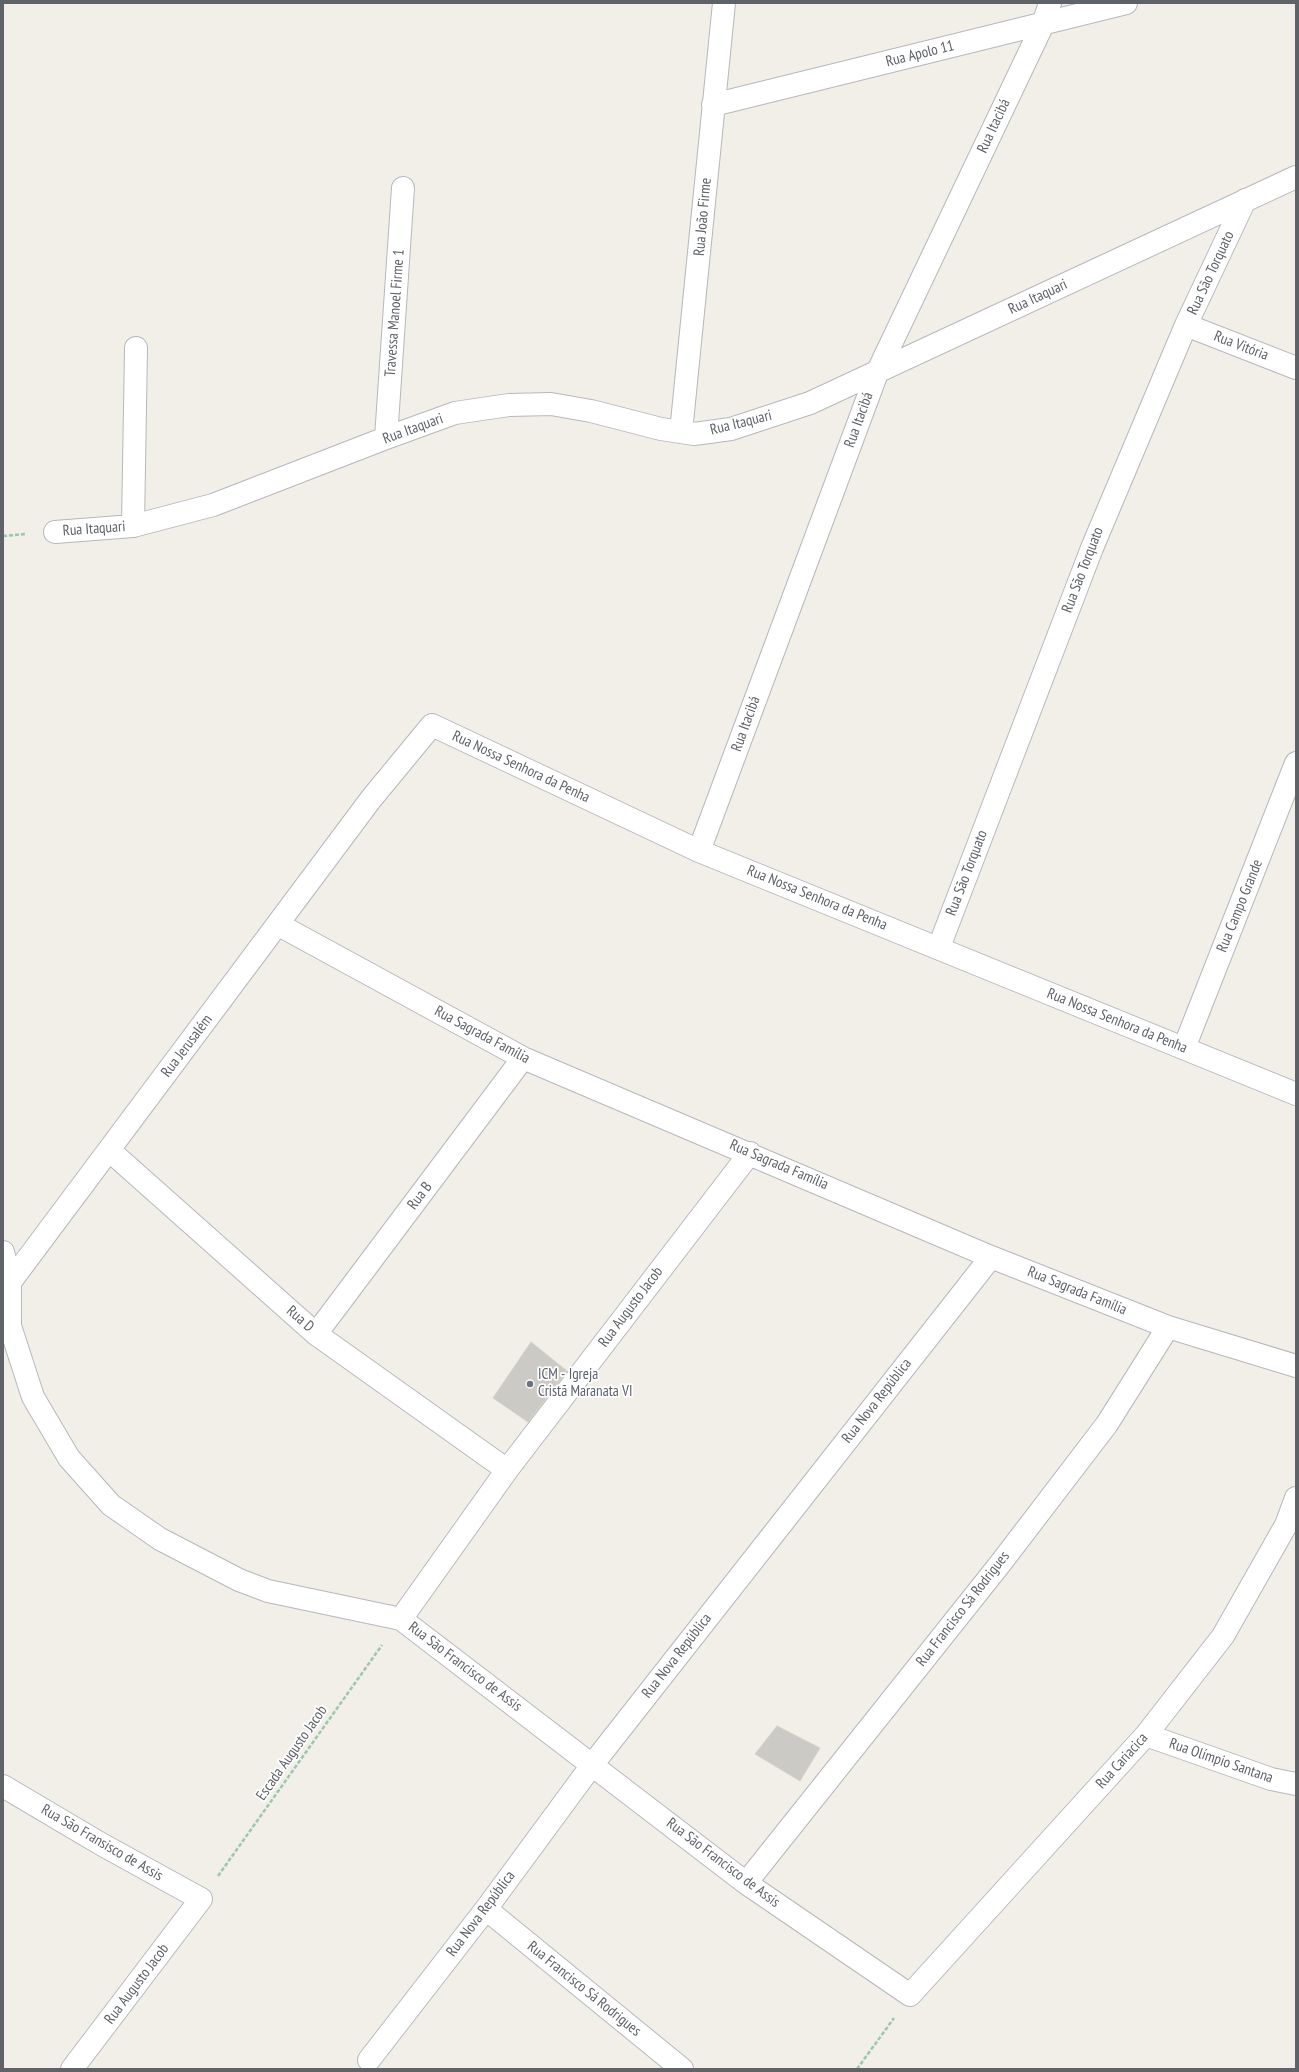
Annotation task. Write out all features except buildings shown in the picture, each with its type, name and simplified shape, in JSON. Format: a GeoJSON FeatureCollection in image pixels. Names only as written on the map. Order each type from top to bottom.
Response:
{"type":"FeatureCollection","features":[{"type":"Feature","properties":{"kind":"street","name":"Rua João Firme"},"geometry":{"type":"LineString","coordinates":[[681,432],[724,3]]}},
{"type":"Feature","properties":{"kind":"street","name":"Rua Itacibá"},"geometry":{"type":"LineString","coordinates":[[699,850],[877,373],[1043,24],[1050,3]]}},
{"type":"Feature","properties":{"kind":"street","name":"Rua Apolo 11"},"geometry":{"type":"LineString","coordinates":[[713,105],[1126,3]]}},
{"type":"Feature","properties":{"kind":"street","name":"Rua Itaquari"},"geometry":{"type":"LineString","coordinates":[[55,532],[133,526],[213,506],[386,438],[455,413],[509,405],[551,404],[591,411],[661,429],[694,434],[731,429],[810,403],[1296,177]]}},
{"type":"Feature","properties":{"kind":"street","name":"Travessa Manoel Firme 1"},"geometry":{"type":"LineString","coordinates":[[386,438],[403,188]]}},
{"type":"Feature","properties":{"kind":"street","name":"Rua São Torquato"},"geometry":{"type":"LineString","coordinates":[[939,947],[1092,548],[1186,325],[1245,200]]}},
{"type":"Feature","properties":{"kind":"street","name":"Rua Vitória"},"geometry":{"type":"LineString","coordinates":[[1186,325],[1296,368]]}},
{"type":"Feature","properties":{"kind":"street","name":"Rua Itaquari"},"geometry":{"type":"LineString","coordinates":[[133,526],[136,348]]}},
{"type":"Feature","properties":{"kind":"street","name":"Rua Nossa Senhora da Penha"},"geometry":{"type":"LineString","coordinates":[[371,799],[432,725],[699,850],[1296,1094]]}},
{"type":"Feature","properties":{"kind":"street","name":"Rua Campo Grande"},"geometry":{"type":"LineString","coordinates":[[1184,1048],[1296,763]]}},
{"type":"Feature","properties":{"kind":"street","name":"Rua Jerusalém"},"geometry":{"type":"LineString","coordinates":[[7,1286],[371,799]]}},
{"type":"Feature","properties":{"kind":"street","name":"Rua Sagrada Família"},"geometry":{"type":"LineString","coordinates":[[278,925],[523,1058],[991,1256],[1168,1327],[1296,1366]]}},
{"type":"Feature","properties":{"kind":"street","name":"Rua B"},"geometry":{"type":"LineString","coordinates":[[316,1334],[523,1058]]}},
{"type":"Feature","properties":{"kind":"street","name":"Rua D"},"geometry":{"type":"LineString","coordinates":[[109,1150],[316,1334],[507,1470]]}},
{"type":"Feature","properties":{"kind":"street","name":"Rua Augusto Jacob"},"geometry":{"type":"LineString","coordinates":[[401,1619],[507,1470],[750,1153]]}},
{"type":"Feature","properties":{"kind":"street","name":"Rua São Francisco de Assis"},"geometry":{"type":"LineString","coordinates":[[3,1252],[10,1326],[33,1397],[69,1458],[112,1505],[160,1539],[239,1580],[268,1591],[401,1619],[746,1883],[910,1995]]}},
{"type":"Feature","properties":{"kind":"street","name":"Rua Nova República"},"geometry":{"type":"LineString","coordinates":[[369,2060],[486,1909],[592,1765],[991,1256]]}},
{"type":"Feature","properties":{"kind":"street","name":"Rua Francisco Sá Rodrigues"},"geometry":{"type":"LineString","coordinates":[[746,1883],[995,1570],[1102,1430],[1168,1327]]}},
{"type":"Feature","properties":{"kind":"street","name":"Rua Cariacica"},"geometry":{"type":"LineString","coordinates":[[910,1995],[1146,1735],[1223,1636],[1286,1525],[1296,1498]]}},
{"type":"Feature","properties":{"kind":"street","name":"Rua Olímpio Santana"},"geometry":{"type":"LineString","coordinates":[[1146,1735],[1271,1779],[1296,1784]]}},
{"type":"Feature","properties":{"kind":"street","name":"Rua São Fransisco de Assis"},"geometry":{"type":"LineString","coordinates":[[3,1786],[101,1844],[202,1899]]}},
{"type":"Feature","properties":{"kind":"street","name":"Rua Augusto Jacob"},"geometry":{"type":"LineString","coordinates":[[72,2069],[202,1899]]}},
{"type":"Feature","properties":{"kind":"street","name":"Rua Francisco Sá Rodrigues"},"geometry":{"type":"LineString","coordinates":[[486,1909],[682,2069]]}},
{"type":"Feature","properties":{"kind":"path","name":"Escada Augusto Jacob"},"geometry":{"type":"LineString","coordinates":[[202,1899],[401,1619]]}},
{"type":"Feature","properties":{"kind":"path"},"geometry":{"type":"LineString","coordinates":[[857,2069],[910,1995]]}},
{"type":"Feature","properties":{"kind":"place","name":"ICM - Igreja Cristã Maranata VI"},"geometry":{"type":"Point","coordinates":[530,1384]}}]}
